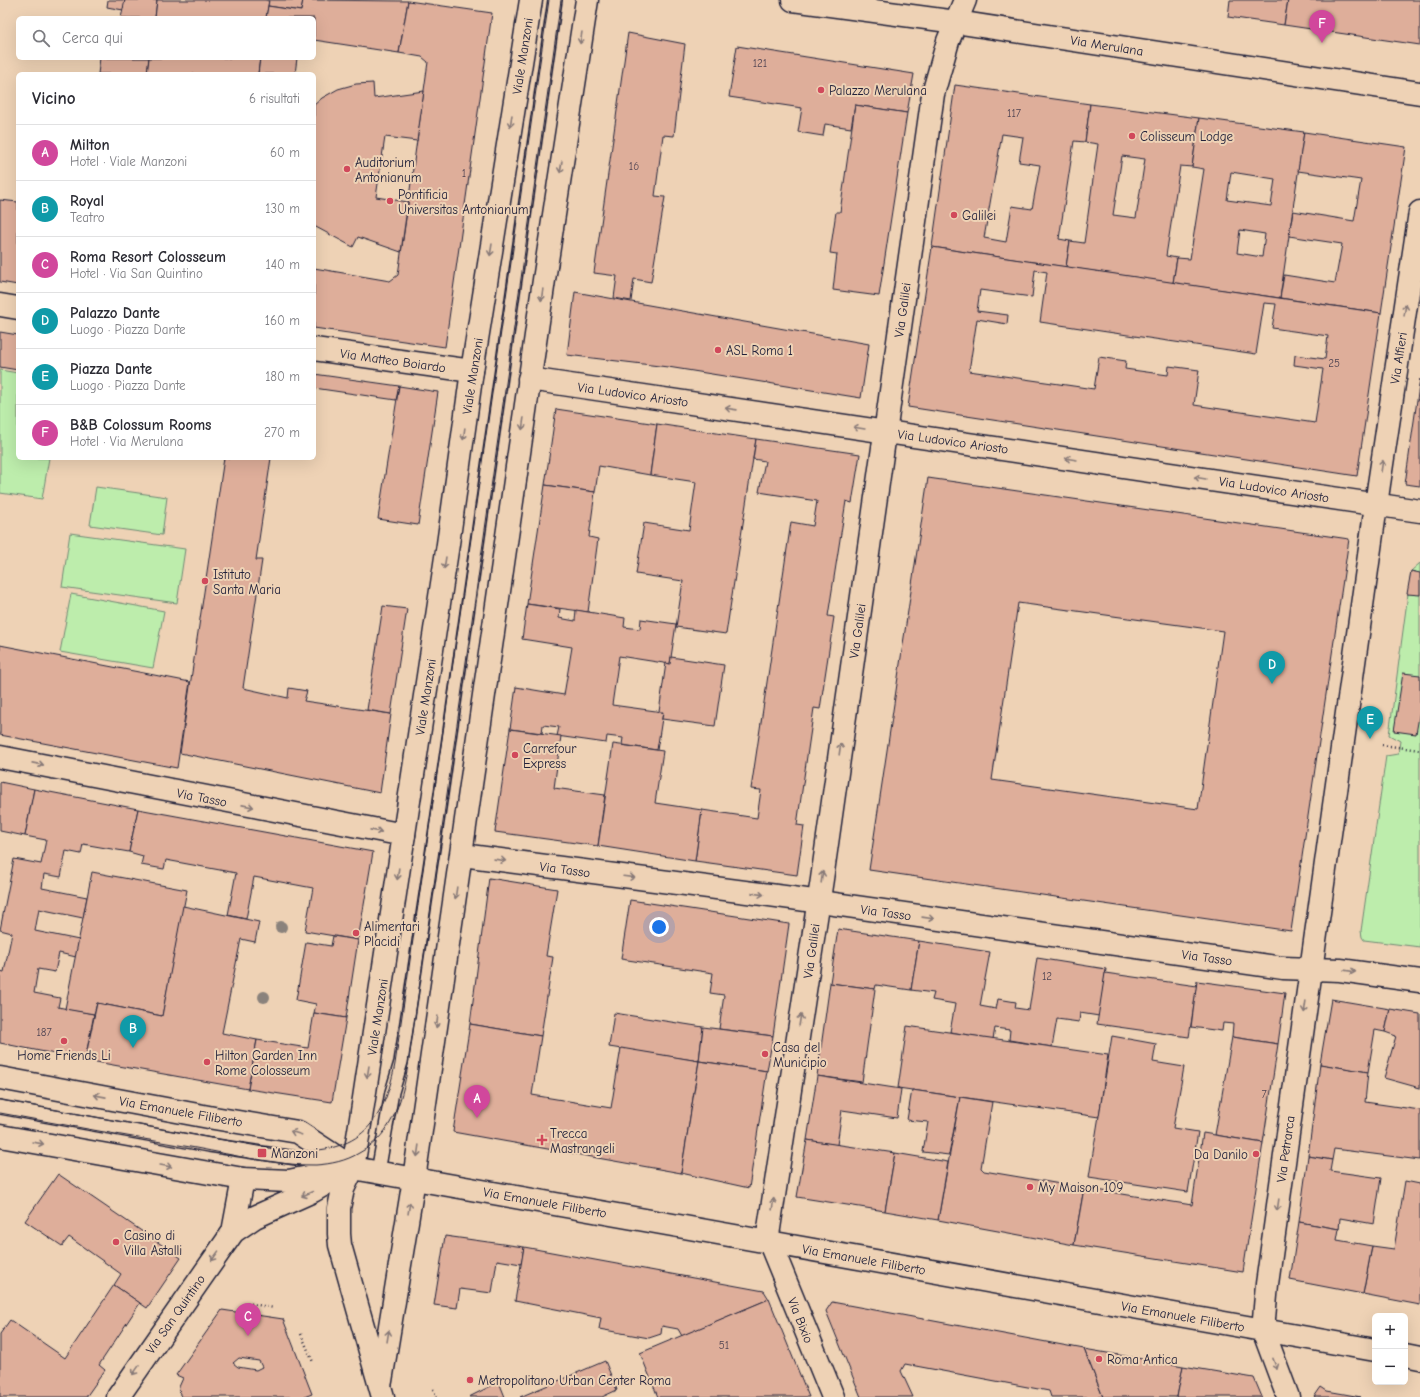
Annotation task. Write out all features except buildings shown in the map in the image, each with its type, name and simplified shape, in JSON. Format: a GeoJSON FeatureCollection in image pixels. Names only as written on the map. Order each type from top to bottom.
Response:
{"type":"FeatureCollection","features":[{"type":"Feature","properties":{"kind":"street","name":"Viale Manzoni"},"geometry":{"type":"LineString","coordinates":[[382,1393],[340,1245],[339,1208],[343,1189],[353,1168],[404,835],[472,371],[531,0]]}},
{"type":"Feature","properties":{"kind":"street","name":"Viale Manzoni"},"geometry":{"type":"LineString","coordinates":[[382,1393],[462,855],[529,379],[587,0]]}},
{"type":"Feature","properties":{"kind":"street","name":"Via Merulana"},"geometry":{"type":"LineString","coordinates":[[793,0],[956,22],[1420,93]]}},
{"type":"Feature","properties":{"kind":"street","name":"Via Galilei"},"geometry":{"type":"LineString","coordinates":[[769,1242],[768,1235],[818,903],[933,94],[942,60],[965,0]]}},
{"type":"Feature","properties":{"kind":"street","name":"Via Alfieri"},"geometry":{"type":"LineString","coordinates":[[1311,969],[1420,212]]}},
{"type":"Feature","properties":{"kind":"street"},"geometry":{"type":"LineString","coordinates":[[0,305],[16,308]]}},
{"type":"Feature","properties":{"kind":"street","name":"Via Matteo Boiardo"},"geometry":{"type":"LineString","coordinates":[[316,349],[472,371]]}},
{"type":"Feature","properties":{"kind":"street","name":"Via Ludovico Ariosto"},"geometry":{"type":"LineString","coordinates":[[529,379],[1420,511]]}},
{"type":"Feature","properties":{"kind":"street","name":"Via Tasso"},"geometry":{"type":"LineString","coordinates":[[0,757],[404,835]]}},
{"type":"Feature","properties":{"kind":"street","name":"Via Tasso"},"geometry":{"type":"LineString","coordinates":[[462,855],[1283,968],[1340,970],[1420,981]]}},
{"type":"Feature","properties":{"kind":"street","name":"Via Petrarca"},"geometry":{"type":"LineString","coordinates":[[1263,1330],[1268,1276],[1311,969]]}},
{"type":"Feature","properties":{"kind":"street","name":"Via Emanuele Filiberto"},"geometry":{"type":"LineString","coordinates":[[0,1078],[214,1118],[298,1132],[353,1168]]}},
{"type":"Feature","properties":{"kind":"street","name":"Via Emanuele Filiberto"},"geometry":{"type":"LineString","coordinates":[[0,1136],[243,1180],[289,1181],[353,1168],[1372,1349]]}},
{"type":"Feature","properties":{"kind":"street","name":"Via San Quintino"},"geometry":{"type":"LineString","coordinates":[[118,1397],[233,1232],[255,1217],[314,1191],[353,1168]]}},
{"type":"Feature","properties":{"kind":"street","name":"Via San Quintino"},"geometry":{"type":"LineString","coordinates":[[233,1232],[243,1180]]}},
{"type":"Feature","properties":{"kind":"street","name":"Via Bixio"},"geometry":{"type":"LineString","coordinates":[[769,1242],[833,1397]]}},
{"type":"Feature","properties":{"kind":"street"},"geometry":{"type":"LineString","coordinates":[[1263,1330],[1288,1397]]}},
{"type":"Feature","properties":{"kind":"street"},"geometry":{"type":"LineString","coordinates":[[1408,1356],[1420,1358]]}},
{"type":"Feature","properties":{"kind":"lane","name":"Viale Manzoni"},"geometry":{"type":"LineString","coordinates":[[378,1172],[392,1092],[400,1062],[438,815],[556,0]]}},
{"type":"Feature","properties":{"kind":"lane","name":"Via Emanuele Filiberto"},"geometry":{"type":"LineString","coordinates":[[0,1108],[209,1145],[353,1168]]}},
{"type":"Feature","properties":{"kind":"path"},"geometry":{"type":"LineString","coordinates":[[1382,745],[1420,750]]}},
{"type":"Feature","properties":{"kind":"path"},"geometry":{"type":"LineString","coordinates":[[246,1303],[274,1308]]}},
{"type":"Feature","properties":{"kind":"path"},"geometry":{"type":"LineString","coordinates":[[301,1334],[313,1362]]}},
{"type":"Feature","properties":{"kind":"path"},"geometry":{"type":"LineString","coordinates":[[433,1389],[436,1397]]}},
{"type":"Feature","properties":{"kind":"green space"},"geometry":{"type":"Polygon","coordinates":[[[0,370],[16,373],[16,460],[49,460],[42,499],[0,493],[0,370]]]}},
{"type":"Feature","properties":{"kind":"green space"},"geometry":{"type":"Polygon","coordinates":[[[96,487],[167,497],[162,535],[90,525],[96,487]]]}},
{"type":"Feature","properties":{"kind":"green space"},"geometry":{"type":"Polygon","coordinates":[[[70,533],[185,549],[177,603],[62,587],[70,533]]]}},
{"type":"Feature","properties":{"kind":"green space"},"geometry":{"type":"Polygon","coordinates":[[[1420,563],[1420,947],[1364,940],[1361,931],[1386,756],[1398,754],[1400,741],[1389,735],[1411,571],[1420,563]]]}},
{"type":"Feature","properties":{"kind":"green space"},"geometry":{"type":"Polygon","coordinates":[[[71,594],[164,611],[153,668],[60,652],[71,594]]]}},
{"type":"Feature","properties":{"kind":"tram line"},"geometry":{"type":"LineString","coordinates":[[0,1100],[280,1150],[305,1151],[326,1149],[344,1144],[359,1136],[371,1124],[381,1108],[389,1088],[395,1064],[549,0]]}},
{"type":"Feature","properties":{"kind":"tram line"},"geometry":{"type":"LineString","coordinates":[[0,1113],[256,1160],[301,1165],[333,1163],[354,1156],[371,1145],[381,1136],[389,1125],[404,1087],[409,1059],[561,0]]}},
{"type":"Feature","properties":{"kind":"place","name":"B&B Colossum Rooms"},"geometry":{"type":"Point","coordinates":[1322,43]}},
{"type":"Feature","properties":{"kind":"place","name":"Palazzo Merulana"},"geometry":{"type":"Point","coordinates":[821,90]}},
{"type":"Feature","properties":{"kind":"place","name":"Colisseum Lodge"},"geometry":{"type":"Point","coordinates":[1132,136]}},
{"type":"Feature","properties":{"kind":"place","name":"Auditorium Antonianum"},"geometry":{"type":"Point","coordinates":[347,169]}},
{"type":"Feature","properties":{"kind":"place","name":"Pontificia Universitas Antonianum"},"geometry":{"type":"Point","coordinates":[390,201]}},
{"type":"Feature","properties":{"kind":"place","name":"Galilei"},"geometry":{"type":"Point","coordinates":[954,215]}},
{"type":"Feature","properties":{"kind":"place","name":"ASL Roma 1"},"geometry":{"type":"Point","coordinates":[718,350]}},
{"type":"Feature","properties":{"kind":"place","name":"Istituto Santa Maria"},"geometry":{"type":"Point","coordinates":[205,581]}},
{"type":"Feature","properties":{"kind":"place","name":"Palazzo Dante"},"geometry":{"type":"Point","coordinates":[1272,684]}},
{"type":"Feature","properties":{"kind":"place","name":"Piazza Dante"},"geometry":{"type":"Point","coordinates":[1370,739]}},
{"type":"Feature","properties":{"kind":"place","name":"Carrefour Express"},"geometry":{"type":"Point","coordinates":[515,755]}},
{"type":"Feature","properties":{"kind":"place","name":"Alimentari Placidi"},"geometry":{"type":"Point","coordinates":[356,933]}},
{"type":"Feature","properties":{"kind":"place","name":"Home Friends Li"},"geometry":{"type":"Point","coordinates":[64,1041]}},
{"type":"Feature","properties":{"kind":"place","name":"Royal"},"geometry":{"type":"Point","coordinates":[133,1048]}},
{"type":"Feature","properties":{"kind":"place","name":"Casa del Municipio"},"geometry":{"type":"Point","coordinates":[765,1054]}},
{"type":"Feature","properties":{"kind":"place","name":"Hilton Garden Inn Rome Colosseum"},"geometry":{"type":"Point","coordinates":[207,1062]}},
{"type":"Feature","properties":{"kind":"place","name":"Milton"},"geometry":{"type":"Point","coordinates":[477,1118]}},
{"type":"Feature","properties":{"kind":"place","name":"Trecca Mastrangeli"},"geometry":{"type":"Point","coordinates":[542,1140]}},
{"type":"Feature","properties":{"kind":"place","name":"Manzoni"},"geometry":{"type":"Point","coordinates":[262,1153]}},
{"type":"Feature","properties":{"kind":"place","name":"Da Danilo"},"geometry":{"type":"Point","coordinates":[1256,1154]}},
{"type":"Feature","properties":{"kind":"place","name":"My Maison 109"},"geometry":{"type":"Point","coordinates":[1030,1187]}},
{"type":"Feature","properties":{"kind":"place","name":"Casino di Villa Astalli"},"geometry":{"type":"Point","coordinates":[116,1242]}},
{"type":"Feature","properties":{"kind":"place","name":"Roma Resort Colosseum"},"geometry":{"type":"Point","coordinates":[248,1336]}},
{"type":"Feature","properties":{"kind":"place","name":"Roma Antica"},"geometry":{"type":"Point","coordinates":[1099,1359]}},
{"type":"Feature","properties":{"kind":"place","name":"Metropolitano Urban Center Roma"},"geometry":{"type":"Point","coordinates":[470,1380]}}]}
